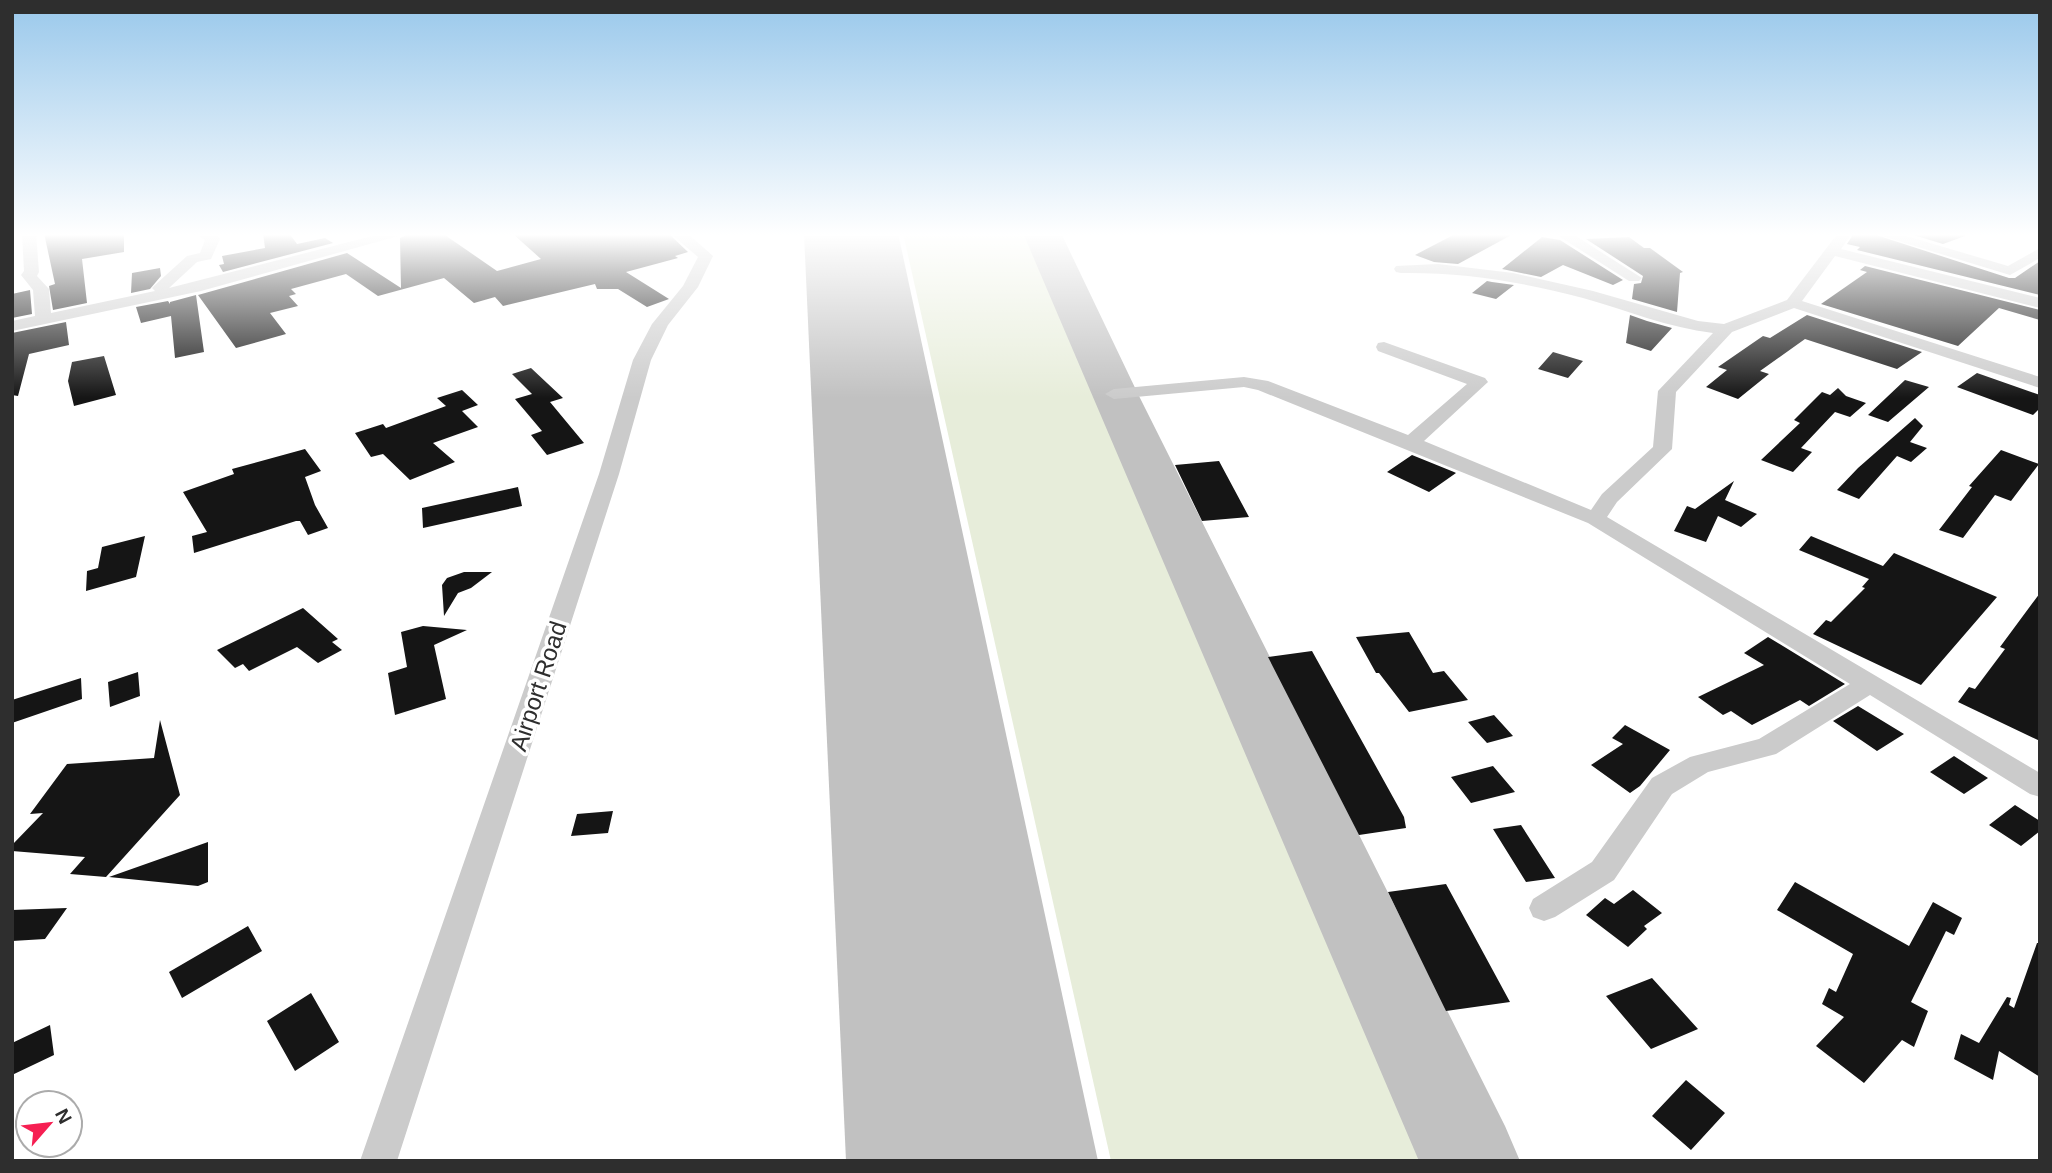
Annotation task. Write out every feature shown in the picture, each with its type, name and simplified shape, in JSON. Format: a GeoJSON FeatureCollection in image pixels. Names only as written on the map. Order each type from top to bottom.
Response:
{"type":"FeatureCollection","features":[{"type":"Feature","properties":{"kind":"street"},"geometry":{"type":"LineString","coordinates":[[40,288],[43,319]]}},
{"type":"Feature","properties":{"kind":"street"},"geometry":{"type":"LineString","coordinates":[[160,288],[166,293]]}},
{"type":"Feature","properties":{"kind":"street"},"geometry":{"type":"LineString","coordinates":[[12,326],[187,288]]}},
{"type":"Feature","properties":{"kind":"street","name":"Airport Road"},"geometry":{"type":"LineString","coordinates":[[378,1161],[605,487],[642,359],[660,324],[689,288]]}},
{"type":"Feature","properties":{"kind":"street"},"geometry":{"type":"LineString","coordinates":[[1552,288],[1697,326],[1726,329]]}},
{"type":"Feature","properties":{"kind":"street"},"geometry":{"type":"LineString","coordinates":[[1595,519],[1609,498],[1662,449],[1667,391],[1726,329],[1793,303],[1804,288]]}},
{"type":"Feature","properties":{"kind":"street"},"geometry":{"type":"LineString","coordinates":[[1979,288],[2040,303]]}},
{"type":"Feature","properties":{"kind":"street"},"geometry":{"type":"LineString","coordinates":[[1793,303],[2040,383]]}},
{"type":"Feature","properties":{"kind":"street"},"geometry":{"type":"LineString","coordinates":[[1384,347],[1479,382],[1411,443]]}},
{"type":"Feature","properties":{"kind":"street"},"geometry":{"type":"LineString","coordinates":[[1114,394],[1244,382],[1262,386],[1411,443],[1595,519],[2040,786]]}},
{"type":"Feature","properties":{"kind":"street"},"geometry":{"type":"LineString","coordinates":[[1544,908],[1603,871],[1662,786],[1700,764],[1767,747],[1869,684]]}},
{"type":"Feature","properties":{"kind":"green space"},"geometry":{"type":"Polygon","coordinates":[[[915,288],[1056,288],[1450,1161],[1111,1161],[915,288]]]}},
{"type":"Feature","properties":{"kind":"building"},"geometry":{"type":"Polygon","coordinates":[[[49,288],[85,288],[87,303],[53,310],[49,288]]]}},
{"type":"Feature","properties":{"kind":"building"},"geometry":{"type":"Polygon","coordinates":[[[131,288],[151,288],[150,289],[131,293],[131,288]]]}},
{"type":"Feature","properties":{"kind":"building"},"geometry":{"type":"Polygon","coordinates":[[[224,288],[296,288],[291,289],[296,294],[289,296],[298,306],[270,313],[286,334],[236,348],[198,295],[224,288]]]}},
{"type":"Feature","properties":{"kind":"building"},"geometry":{"type":"Polygon","coordinates":[[[366,288],[401,288],[408,288],[378,296],[366,288]]]}},
{"type":"Feature","properties":{"kind":"building"},"geometry":{"type":"Polygon","coordinates":[[[456,288],[579,288],[503,306],[495,297],[474,303],[456,288]]]}},
{"type":"Feature","properties":{"kind":"building"},"geometry":{"type":"Polygon","coordinates":[[[651,288],[669,299],[647,307],[618,289],[597,289],[651,288]]]}},
{"type":"Feature","properties":{"kind":"building"},"geometry":{"type":"Polygon","coordinates":[[[1479,288],[1510,288],[1496,299],[1472,293],[1479,288]]]}},
{"type":"Feature","properties":{"kind":"building"},"geometry":{"type":"Polygon","coordinates":[[[1634,288],[1679,288],[1677,312],[1632,299],[1634,288]]]}},
{"type":"Feature","properties":{"kind":"building"},"geometry":{"type":"Polygon","coordinates":[[[1844,288],[1951,288],[2040,310],[2040,320],[1999,308],[1958,346],[1821,304],[1844,288]]]}},
{"type":"Feature","properties":{"kind":"building"},"geometry":{"type":"Polygon","coordinates":[[[2010,288],[2040,288],[2040,295],[2010,288]]]}},
{"type":"Feature","properties":{"kind":"building"},"geometry":{"type":"Polygon","coordinates":[[[30,290],[32,314],[12,318],[12,294],[30,290]]]}},
{"type":"Feature","properties":{"kind":"building"},"geometry":{"type":"Polygon","coordinates":[[[196,295],[204,352],[175,358],[171,316],[141,323],[136,307],[168,301],[170,304],[196,295]]]}},
{"type":"Feature","properties":{"kind":"building"},"geometry":{"type":"Polygon","coordinates":[[[1630,315],[1672,328],[1651,351],[1626,343],[1630,315]]]}},
{"type":"Feature","properties":{"kind":"building"},"geometry":{"type":"Polygon","coordinates":[[[1807,315],[1922,352],[1897,369],[1805,339],[1760,371],[1769,374],[1738,399],[1706,387],[1727,370],[1718,367],[1763,336],[1770,338],[1807,315]]]}},
{"type":"Feature","properties":{"kind":"building"},"geometry":{"type":"Polygon","coordinates":[[[66,322],[69,345],[29,354],[18,396],[12,395],[12,333],[66,322]]]}},
{"type":"Feature","properties":{"kind":"building"},"geometry":{"type":"Polygon","coordinates":[[[1553,352],[1583,361],[1568,378],[1538,369],[1553,352]]]}},
{"type":"Feature","properties":{"kind":"building"},"geometry":{"type":"Polygon","coordinates":[[[104,356],[116,395],[74,406],[68,381],[72,362],[104,356]]]}},
{"type":"Feature","properties":{"kind":"building"},"geometry":{"type":"Polygon","coordinates":[[[531,368],[563,398],[550,402],[584,443],[547,455],[531,435],[542,431],[515,399],[532,394],[512,374],[531,368]]]}},
{"type":"Feature","properties":{"kind":"building"},"geometry":{"type":"Polygon","coordinates":[[[1977,373],[2040,395],[2040,408],[2033,415],[1957,387],[1977,373]]]}},
{"type":"Feature","properties":{"kind":"building"},"geometry":{"type":"Polygon","coordinates":[[[1905,380],[1929,387],[1888,422],[1868,415],[1905,380]]]}},
{"type":"Feature","properties":{"kind":"building"},"geometry":{"type":"Polygon","coordinates":[[[1838,388],[1846,396],[1866,403],[1850,417],[1835,412],[1801,448],[1812,452],[1793,472],[1761,460],[1800,423],[1794,420],[1822,392],[1830,395],[1838,388]]]}},
{"type":"Feature","properties":{"kind":"building"},"geometry":{"type":"Polygon","coordinates":[[[462,390],[478,405],[462,411],[478,427],[433,443],[455,462],[410,480],[383,454],[371,457],[355,433],[383,424],[386,428],[446,406],[437,398],[462,390]]]}},
{"type":"Feature","properties":{"kind":"building"},"geometry":{"type":"Polygon","coordinates":[[[1915,418],[1923,426],[1910,442],[1927,448],[1911,462],[1897,456],[1859,499],[1837,490],[1858,468],[1915,418]]]}},
{"type":"Feature","properties":{"kind":"building"},"geometry":{"type":"Polygon","coordinates":[[[305,449],[321,471],[305,477],[315,505],[328,528],[308,535],[300,521],[296,521],[194,553],[192,536],[207,532],[183,492],[234,474],[232,469],[305,449]]]}},
{"type":"Feature","properties":{"kind":"building"},"geometry":{"type":"Polygon","coordinates":[[[2001,450],[2039,464],[2011,501],[1995,495],[1963,538],[1939,530],[1972,487],[1969,486],[2001,450]]]}},
{"type":"Feature","properties":{"kind":"building"},"geometry":{"type":"Polygon","coordinates":[[[1412,455],[1456,473],[1429,492],[1387,472],[1412,455]]]}},
{"type":"Feature","properties":{"kind":"building"},"geometry":{"type":"Polygon","coordinates":[[[1219,461],[1249,517],[1202,521],[1175,465],[1219,461]]]}},
{"type":"Feature","properties":{"kind":"building"},"geometry":{"type":"Polygon","coordinates":[[[1734,481],[1725,500],[1757,514],[1741,527],[1718,516],[1706,542],[1674,531],[1687,506],[1695,509],[1734,481]]]}},
{"type":"Feature","properties":{"kind":"building"},"geometry":{"type":"Polygon","coordinates":[[[518,487],[522,506],[423,528],[422,508],[518,487]]]}},
{"type":"Feature","properties":{"kind":"building"},"geometry":{"type":"Polygon","coordinates":[[[145,536],[136,577],[86,591],[87,571],[98,568],[102,547],[145,536]]]}},
{"type":"Feature","properties":{"kind":"building"},"geometry":{"type":"Polygon","coordinates":[[[1811,536],[1883,566],[1894,553],[1997,597],[1921,685],[1813,634],[1826,620],[1831,622],[1865,588],[1862,587],[1869,579],[1799,550],[1811,536]]]}},
{"type":"Feature","properties":{"kind":"building"},"geometry":{"type":"Polygon","coordinates":[[[464,572],[492,572],[471,588],[458,593],[444,616],[442,585],[447,578],[464,572]]]}},
{"type":"Feature","properties":{"kind":"building"},"geometry":{"type":"Polygon","coordinates":[[[2040,593],[2040,741],[1958,702],[1969,687],[1975,689],[2005,649],[2000,647],[2040,593]]]}},
{"type":"Feature","properties":{"kind":"building"},"geometry":{"type":"Polygon","coordinates":[[[303,608],[338,639],[332,642],[342,650],[318,663],[297,647],[249,671],[243,664],[235,668],[217,650],[303,608]]]}},
{"type":"Feature","properties":{"kind":"building"},"geometry":{"type":"Polygon","coordinates":[[[423,626],[467,630],[434,645],[446,699],[395,715],[388,673],[407,667],[401,632],[423,626]]]}},
{"type":"Feature","properties":{"kind":"building"},"geometry":{"type":"Polygon","coordinates":[[[1409,632],[1433,673],[1444,671],[1468,700],[1409,712],[1379,673],[1376,673],[1356,637],[1409,632]]]}},
{"type":"Feature","properties":{"kind":"building"},"geometry":{"type":"Polygon","coordinates":[[[1768,637],[1845,684],[1809,706],[1800,700],[1752,725],[1731,711],[1723,715],[1698,697],[1764,665],[1744,653],[1768,637]]]}},
{"type":"Feature","properties":{"kind":"building"},"geometry":{"type":"Polygon","coordinates":[[[1312,651],[1404,817],[1406,828],[1359,835],[1268,657],[1312,651]]]}},
{"type":"Feature","properties":{"kind":"building"},"geometry":{"type":"Polygon","coordinates":[[[138,672],[140,696],[110,707],[108,682],[138,672]]]}},
{"type":"Feature","properties":{"kind":"building"},"geometry":{"type":"Polygon","coordinates":[[[81,678],[82,699],[12,723],[12,700],[81,678]]]}},
{"type":"Feature","properties":{"kind":"building"},"geometry":{"type":"Polygon","coordinates":[[[1858,706],[1904,734],[1877,751],[1833,721],[1858,706]]]}},
{"type":"Feature","properties":{"kind":"building"},"geometry":{"type":"Polygon","coordinates":[[[1494,715],[1513,736],[1487,743],[1468,722],[1494,715]]]}},
{"type":"Feature","properties":{"kind":"building"},"geometry":{"type":"Polygon","coordinates":[[[160,720],[180,795],[106,877],[70,874],[85,857],[12,851],[12,845],[43,813],[30,814],[67,764],[154,758],[160,720]]]}},
{"type":"Feature","properties":{"kind":"building"},"geometry":{"type":"Polygon","coordinates":[[[1625,725],[1670,750],[1640,786],[1630,793],[1591,765],[1623,744],[1612,738],[1625,725]]]}},
{"type":"Feature","properties":{"kind":"building"},"geometry":{"type":"Polygon","coordinates":[[[1954,756],[1988,778],[1964,794],[1930,772],[1954,756]]]}},
{"type":"Feature","properties":{"kind":"building"},"geometry":{"type":"Polygon","coordinates":[[[1493,766],[1515,792],[1471,803],[1451,777],[1493,766]]]}},
{"type":"Feature","properties":{"kind":"building"},"geometry":{"type":"Polygon","coordinates":[[[2015,805],[2040,821],[2040,831],[2021,846],[1989,825],[2015,805]]]}},
{"type":"Feature","properties":{"kind":"building"},"geometry":{"type":"Polygon","coordinates":[[[613,811],[608,833],[571,836],[577,814],[613,811]]]}},
{"type":"Feature","properties":{"kind":"building"},"geometry":{"type":"Polygon","coordinates":[[[1521,825],[1555,878],[1526,882],[1493,829],[1521,825]]]}},
{"type":"Feature","properties":{"kind":"building"},"geometry":{"type":"Polygon","coordinates":[[[208,842],[208,882],[198,886],[109,877],[208,842]]]}},
{"type":"Feature","properties":{"kind":"building"},"geometry":{"type":"Polygon","coordinates":[[[1795,882],[1909,946],[1933,902],[1962,918],[1954,935],[1946,931],[1911,1002],[1928,1011],[1914,1047],[1902,1040],[1864,1083],[1816,1046],[1844,1017],[1822,1004],[1829,988],[1836,992],[1853,954],[1777,910],[1795,882]]]}},
{"type":"Feature","properties":{"kind":"building"},"geometry":{"type":"Polygon","coordinates":[[[1446,884],[1510,1002],[1446,1011],[1388,892],[1446,884]]]}},
{"type":"Feature","properties":{"kind":"building"},"geometry":{"type":"Polygon","coordinates":[[[1633,890],[1662,913],[1644,926],[1647,929],[1628,947],[1586,915],[1605,898],[1614,904],[1633,890]]]}},
{"type":"Feature","properties":{"kind":"building"},"geometry":{"type":"Polygon","coordinates":[[[67,908],[45,939],[12,941],[12,910],[67,908]]]}},
{"type":"Feature","properties":{"kind":"building"},"geometry":{"type":"Polygon","coordinates":[[[248,926],[262,951],[182,998],[169,972],[248,926]]]}},
{"type":"Feature","properties":{"kind":"building"},"geometry":{"type":"Polygon","coordinates":[[[2037,943],[2040,943],[2040,1077],[1999,1051],[1993,1080],[1954,1059],[1961,1034],[1979,1043],[2007,997],[2011,998],[2009,1005],[2014,1008],[2037,943]]]}},
{"type":"Feature","properties":{"kind":"building"},"geometry":{"type":"Polygon","coordinates":[[[1652,978],[1698,1029],[1651,1049],[1606,996],[1652,978]]]}},
{"type":"Feature","properties":{"kind":"building"},"geometry":{"type":"Polygon","coordinates":[[[311,993],[339,1042],[295,1071],[267,1021],[311,993]]]}},
{"type":"Feature","properties":{"kind":"building"},"geometry":{"type":"Polygon","coordinates":[[[50,1025],[54,1055],[12,1075],[12,1043],[50,1025]]]}},
{"type":"Feature","properties":{"kind":"building"},"geometry":{"type":"Polygon","coordinates":[[[1686,1080],[1725,1113],[1691,1150],[1652,1116],[1686,1080]]]}},
{"type":"Feature","properties":{"kind":"taxiway"},"geometry":{"type":"LineString","coordinates":[[1066,288],[1470,1161]]}},
{"type":"Feature","properties":{"kind":"runway"},"geometry":{"type":"LineString","coordinates":[[858,288],[972,1161]]}}]}
